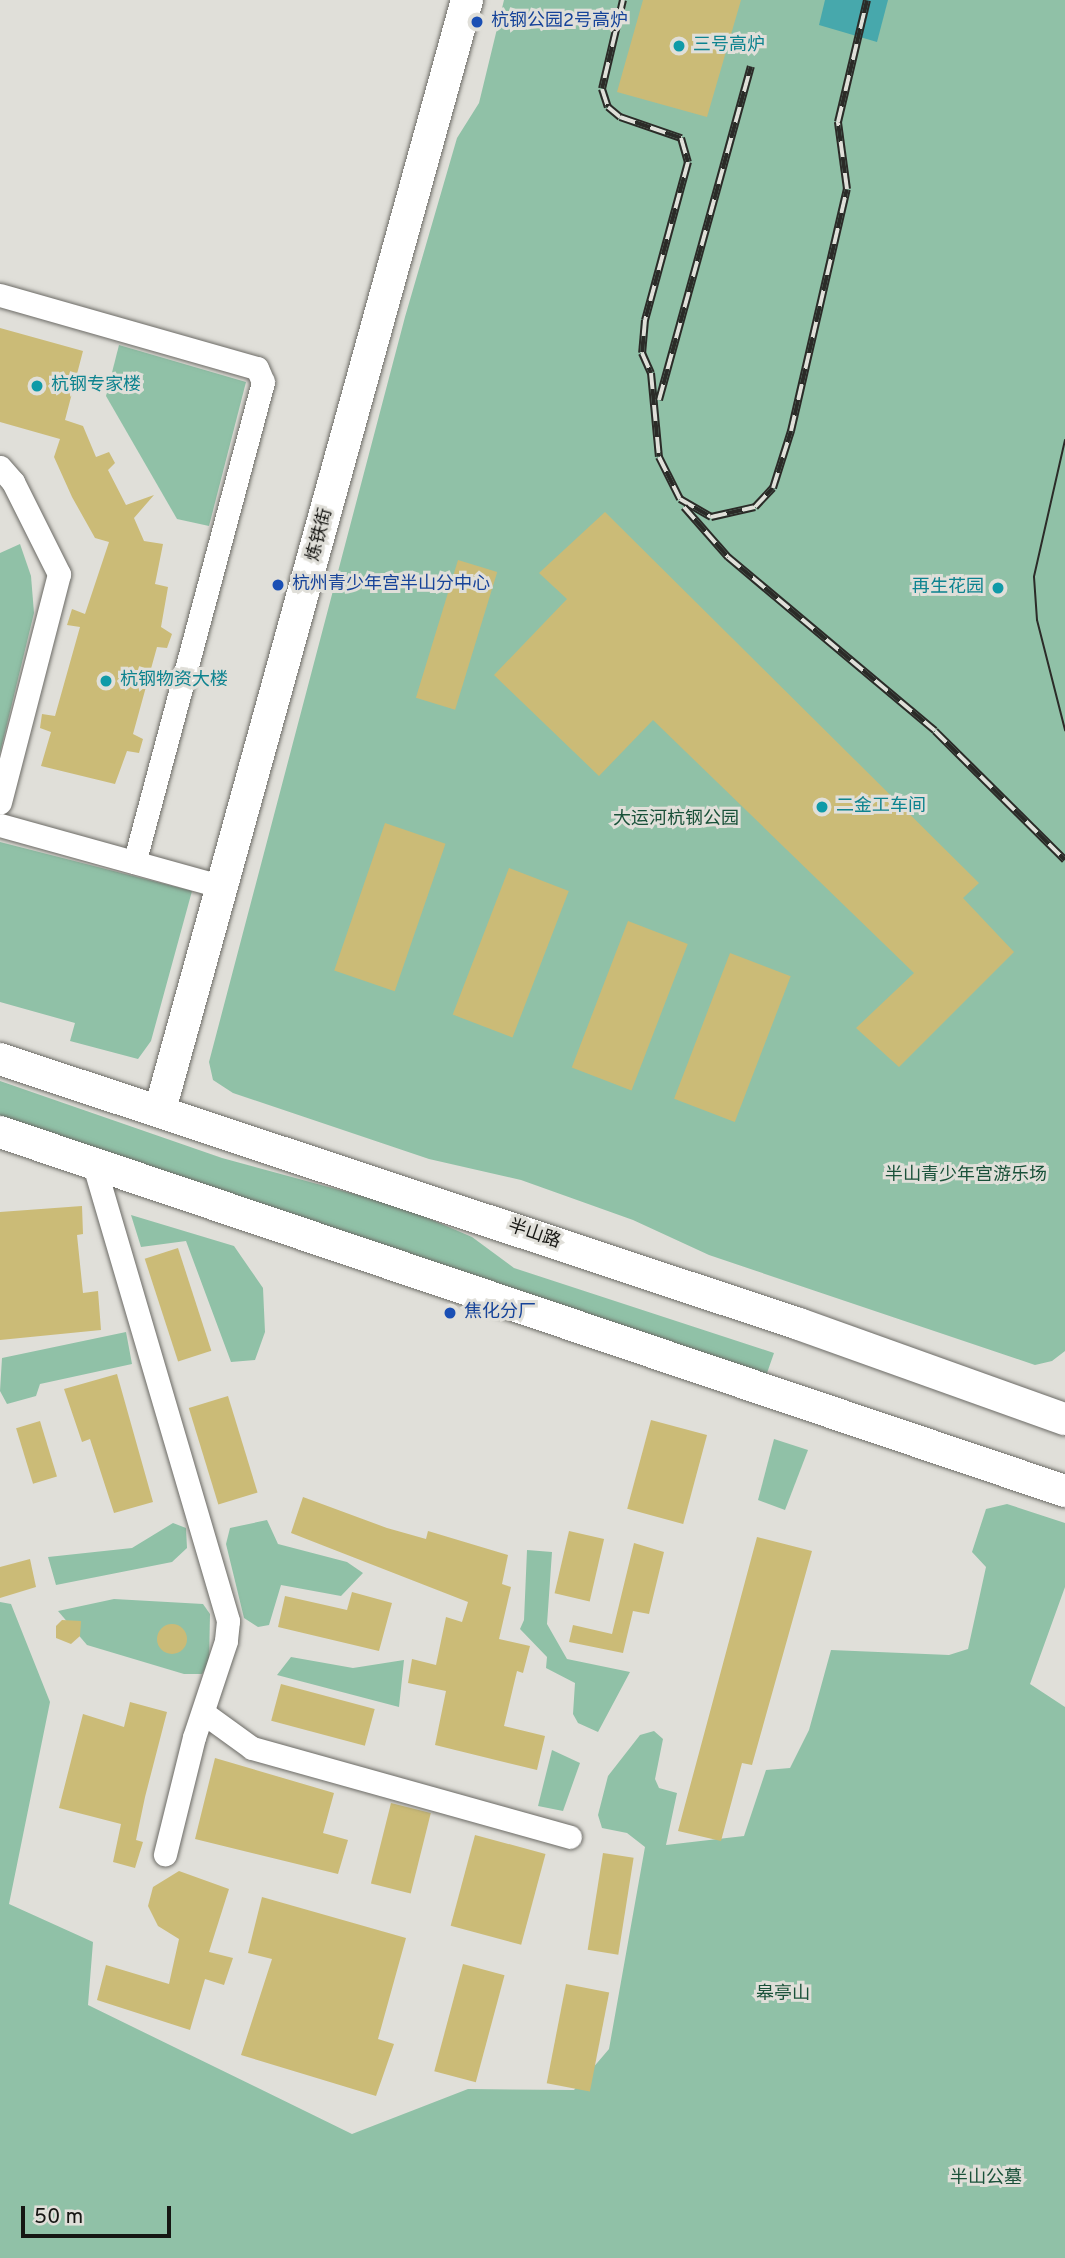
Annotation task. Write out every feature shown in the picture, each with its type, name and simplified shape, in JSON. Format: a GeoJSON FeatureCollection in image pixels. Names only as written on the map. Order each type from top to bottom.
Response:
{"type":"FeatureCollection","features":[{"type":"Feature","properties":{"kind":"main road","name":"炼铁街"},"geometry":{"type":"LineString","coordinates":[[160,1110],[224,887],[467,0]]}},
{"type":"Feature","properties":{"kind":"main road","name":"半山路"},"geometry":{"type":"LineString","coordinates":[[0,1059],[160,1110],[1065,1419]]}},
{"type":"Feature","properties":{"kind":"main road"},"geometry":{"type":"LineString","coordinates":[[0,1132],[1065,1491]]}},
{"type":"Feature","properties":{"kind":"street"},"geometry":{"type":"LineString","coordinates":[[0,295],[257,368],[263,382],[134,862]]}},
{"type":"Feature","properties":{"kind":"street"},"geometry":{"type":"LineString","coordinates":[[0,467],[13,482],[59,574],[0,802]]}},
{"type":"Feature","properties":{"kind":"street"},"geometry":{"type":"LineString","coordinates":[[0,825],[224,887]]}},
{"type":"Feature","properties":{"kind":"street"},"geometry":{"type":"LineString","coordinates":[[94,1165],[228,1621],[205,1714],[194,1737],[165,1854]]}},
{"type":"Feature","properties":{"kind":"street"},"geometry":{"type":"LineString","coordinates":[[205,1714],[252,1748],[570,1837]]}},
{"type":"Feature","properties":{"kind":"green space","name":"大运河杭钢公园"},"geometry":{"type":"Polygon","coordinates":[[[504,0],[1065,0],[1065,1351],[1052,1361],[1035,1365],[709,1255],[633,1220],[521,1180],[429,1159],[233,1093],[213,1080],[209,1062],[405,317],[457,138],[479,103],[504,0]]]}},
{"type":"Feature","properties":{"kind":"green space"},"geometry":{"type":"Polygon","coordinates":[[[119,345],[246,382],[209,526],[177,519],[106,396],[119,345]]]}},
{"type":"Feature","properties":{"kind":"green space"},"geometry":{"type":"Polygon","coordinates":[[[20,544],[31,576],[34,613],[0,753],[0,553],[20,544]]]}},
{"type":"Feature","properties":{"kind":"green space"},"geometry":{"type":"Polygon","coordinates":[[[0,842],[192,891],[151,1041],[138,1059],[70,1041],[75,1023],[0,1002],[0,842]]]}},
{"type":"Feature","properties":{"kind":"green space"},"geometry":{"type":"Polygon","coordinates":[[[0,1081],[222,1158],[402,1207],[472,1237],[514,1268],[774,1353],[766,1376],[0,1116],[0,1081]]]}},
{"type":"Feature","properties":{"kind":"green space"},"geometry":{"type":"Polygon","coordinates":[[[131,1215],[234,1246],[263,1288],[265,1332],[255,1360],[231,1362],[186,1241],[141,1247],[131,1215]]]}},
{"type":"Feature","properties":{"kind":"green space"},"geometry":{"type":"Polygon","coordinates":[[[126,1332],[132,1364],[40,1384],[36,1396],[7,1404],[0,1391],[2,1358],[126,1332]]]}},
{"type":"Feature","properties":{"kind":"green space"},"geometry":{"type":"Polygon","coordinates":[[[774,1439],[808,1450],[785,1510],[758,1500],[774,1439]]]}},
{"type":"Feature","properties":{"kind":"green space","name":"皋亭山"},"geometry":{"type":"Polygon","coordinates":[[[1007,1504],[1065,1523],[1065,1587],[1030,1684],[1065,1707],[1065,2258],[0,2258],[0,1602],[11,1604],[50,1702],[9,1904],[93,1942],[88,2005],[352,2134],[468,2089],[574,2090],[609,2049],[645,1847],[627,1833],[602,1828],[598,1815],[608,1776],[640,1735],[654,1731],[663,1739],[655,1779],[659,1788],[677,1793],[666,1845],[744,1836],[766,1770],[790,1768],[809,1730],[831,1650],[949,1655],[968,1649],[986,1567],[972,1552],[986,1509],[1007,1504]]]}},
{"type":"Feature","properties":{"kind":"green space"},"geometry":{"type":"Polygon","coordinates":[[[267,1520],[278,1544],[347,1562],[363,1573],[341,1596],[281,1585],[269,1625],[258,1627],[244,1618],[226,1544],[230,1528],[267,1520]]]}},
{"type":"Feature","properties":{"kind":"green space"},"geometry":{"type":"Polygon","coordinates":[[[173,1523],[186,1528],[187,1548],[172,1562],[56,1585],[48,1557],[132,1548],[173,1523]]]}},
{"type":"Feature","properties":{"kind":"green space"},"geometry":{"type":"Polygon","coordinates":[[[527,1550],[552,1552],[547,1624],[567,1659],[630,1672],[598,1732],[578,1723],[573,1714],[575,1683],[546,1668],[547,1657],[520,1629],[524,1620],[527,1550]]]}},
{"type":"Feature","properties":{"kind":"green space"},"geometry":{"type":"Polygon","coordinates":[[[114,1599],[203,1604],[210,1614],[209,1662],[202,1674],[184,1674],[87,1645],[58,1611],[114,1599]]]}},
{"type":"Feature","properties":{"kind":"green space"},"geometry":{"type":"Polygon","coordinates":[[[291,1657],[353,1668],[404,1660],[399,1707],[277,1675],[291,1657]]]}},
{"type":"Feature","properties":{"kind":"green space"},"geometry":{"type":"Polygon","coordinates":[[[552,1750],[580,1763],[563,1811],[538,1806],[552,1750]]]}},
{"type":"Feature","properties":{"kind":"water"},"geometry":{"type":"Polygon","coordinates":[[[825,0],[888,0],[877,42],[819,25],[825,0]]]}},
{"type":"Feature","properties":{"kind":"building","name":"三号高炉"},"geometry":{"type":"Polygon","coordinates":[[[643,0],[741,0],[707,117],[617,92],[643,0]]]}},
{"type":"Feature","properties":{"kind":"building"},"geometry":{"type":"Polygon","coordinates":[[[0,328],[83,351],[65,420],[83,426],[96,457],[109,452],[115,463],[108,470],[126,505],[154,495],[134,518],[144,541],[163,544],[155,584],[168,587],[161,627],[172,634],[167,648],[157,647],[133,734],[143,739],[139,753],[127,751],[115,784],[41,766],[51,732],[40,728],[42,714],[55,716],[80,627],[67,625],[72,609],[85,614],[109,542],[95,538],[72,497],[54,457],[60,439],[0,422],[0,328]]]}},
{"type":"Feature","properties":{"kind":"building","name":"二金工车间"},"geometry":{"type":"Polygon","coordinates":[[[605,512],[979,883],[963,898],[1014,952],[899,1067],[856,1028],[914,973],[653,720],[599,776],[494,675],[567,599],[539,573],[605,512]]]}},
{"type":"Feature","properties":{"kind":"building"},"geometry":{"type":"Polygon","coordinates":[[[458,560],[497,572],[455,710],[416,698],[458,560]]]}},
{"type":"Feature","properties":{"kind":"building"},"geometry":{"type":"Polygon","coordinates":[[[385,823],[446,844],[395,991],[334,971],[385,823]]]}},
{"type":"Feature","properties":{"kind":"building"},"geometry":{"type":"Polygon","coordinates":[[[509,868],[569,891],[512,1038],[453,1015],[509,868]]]}},
{"type":"Feature","properties":{"kind":"building"},"geometry":{"type":"Polygon","coordinates":[[[628,921],[688,944],[631,1091],[572,1068],[628,921]]]}},
{"type":"Feature","properties":{"kind":"building"},"geometry":{"type":"Polygon","coordinates":[[[730,953],[791,976],[735,1122],[674,1099],[730,953]]]}},
{"type":"Feature","properties":{"kind":"building"},"geometry":{"type":"Polygon","coordinates":[[[82,1206],[83,1234],[77,1235],[83,1293],[98,1291],[101,1330],[0,1340],[0,1212],[82,1206]]]}},
{"type":"Feature","properties":{"kind":"building"},"geometry":{"type":"Polygon","coordinates":[[[178,1248],[211,1351],[178,1362],[145,1259],[178,1248]]]}},
{"type":"Feature","properties":{"kind":"building"},"geometry":{"type":"Polygon","coordinates":[[[117,1374],[153,1502],[114,1513],[90,1439],[82,1442],[64,1389],[117,1374]]]}},
{"type":"Feature","properties":{"kind":"building"},"geometry":{"type":"Polygon","coordinates":[[[228,1396],[258,1493],[218,1505],[189,1408],[228,1396]]]}},
{"type":"Feature","properties":{"kind":"building"},"geometry":{"type":"Polygon","coordinates":[[[651,1420],[707,1435],[683,1524],[627,1509],[651,1420]]]}},
{"type":"Feature","properties":{"kind":"building"},"geometry":{"type":"Polygon","coordinates":[[[40,1421],[57,1476],[33,1484],[16,1428],[40,1421]]]}},
{"type":"Feature","properties":{"kind":"building"},"geometry":{"type":"Polygon","coordinates":[[[303,1497],[387,1528],[426,1539],[428,1531],[508,1555],[502,1584],[511,1587],[499,1639],[530,1646],[523,1673],[517,1671],[504,1726],[545,1736],[537,1770],[435,1745],[446,1691],[408,1683],[412,1659],[436,1665],[446,1617],[462,1622],[468,1602],[291,1533],[303,1497]]]}},
{"type":"Feature","properties":{"kind":"building"},"geometry":{"type":"Polygon","coordinates":[[[569,1531],[604,1539],[590,1601],[555,1593],[569,1531]]]}},
{"type":"Feature","properties":{"kind":"building"},"geometry":{"type":"Polygon","coordinates":[[[757,1537],[812,1551],[752,1765],[742,1763],[721,1841],[678,1831],[757,1537]]]}},
{"type":"Feature","properties":{"kind":"building"},"geometry":{"type":"Polygon","coordinates":[[[634,1543],[664,1552],[649,1614],[633,1611],[623,1653],[569,1642],[573,1625],[612,1634],[634,1543]]]}},
{"type":"Feature","properties":{"kind":"building"},"geometry":{"type":"Polygon","coordinates":[[[30,1559],[36,1587],[0,1598],[0,1567],[30,1559]]]}},
{"type":"Feature","properties":{"kind":"building"},"geometry":{"type":"Polygon","coordinates":[[[352,1592],[392,1603],[379,1651],[278,1627],[285,1596],[347,1610],[352,1592]]]}},
{"type":"Feature","properties":{"kind":"building"},"geometry":{"type":"Polygon","coordinates":[[[62,1620],[81,1621],[80,1636],[71,1644],[56,1638],[56,1626],[62,1620]]]}},
{"type":"Feature","properties":{"kind":"building"},"geometry":{"type":"Polygon","coordinates":[[[172,1624],[183,1628],[187,1639],[183,1650],[172,1654],[161,1650],[157,1639],[161,1628],[172,1624]]]}},
{"type":"Feature","properties":{"kind":"building"},"geometry":{"type":"Polygon","coordinates":[[[281,1684],[375,1709],[365,1746],[271,1721],[281,1684]]]}},
{"type":"Feature","properties":{"kind":"building"},"geometry":{"type":"Polygon","coordinates":[[[130,1702],[167,1712],[136,1840],[143,1842],[135,1868],[113,1862],[121,1824],[59,1808],[83,1714],[124,1727],[130,1702]]]}},
{"type":"Feature","properties":{"kind":"building"},"geometry":{"type":"Polygon","coordinates":[[[215,1758],[334,1793],[323,1833],[348,1840],[338,1874],[195,1839],[215,1758]]]}},
{"type":"Feature","properties":{"kind":"building"},"geometry":{"type":"Polygon","coordinates":[[[391,1803],[431,1813],[411,1893],[371,1884],[391,1803]]]}},
{"type":"Feature","properties":{"kind":"building"},"geometry":{"type":"Polygon","coordinates":[[[475,1835],[546,1854],[521,1945],[451,1926],[475,1835]]]}},
{"type":"Feature","properties":{"kind":"building"},"geometry":{"type":"Polygon","coordinates":[[[603,1853],[634,1858],[618,1955],[588,1950],[603,1853]]]}},
{"type":"Feature","properties":{"kind":"building"},"geometry":{"type":"Polygon","coordinates":[[[179,1871],[229,1889],[209,1952],[233,1958],[224,1985],[205,1979],[190,2030],[97,2000],[106,1965],[169,1984],[179,1939],[158,1926],[148,1906],[153,1887],[179,1871]]]}},
{"type":"Feature","properties":{"kind":"building"},"geometry":{"type":"Polygon","coordinates":[[[262,1897],[406,1938],[378,2039],[394,2044],[376,2096],[241,2055],[272,1959],[248,1953],[262,1897]]]}},
{"type":"Feature","properties":{"kind":"building"},"geometry":{"type":"Polygon","coordinates":[[[463,1964],[505,1975],[476,2082],[434,2071],[463,1964]]]}},
{"type":"Feature","properties":{"kind":"building"},"geometry":{"type":"Polygon","coordinates":[[[566,1984],[609,1992],[590,2092],[547,2083],[566,1984]]]}},
{"type":"Feature","properties":{"kind":"tram line"},"geometry":{"type":"LineString","coordinates":[[1065,440],[1034,577],[1037,620],[1065,730]]}},
{"type":"Feature","properties":{"kind":"railway"},"geometry":{"type":"LineString","coordinates":[[623,0],[602,89],[608,107],[620,117],[681,138],[688,162],[645,320],[642,353],[651,373],[659,457],[680,499],[711,517],[755,507],[773,488],[791,431],[847,189],[838,122],[867,0]]}},
{"type":"Feature","properties":{"kind":"railway"},"geometry":{"type":"LineString","coordinates":[[659,400],[751,66]]}},
{"type":"Feature","properties":{"kind":"railway"},"geometry":{"type":"LineString","coordinates":[[684,507],[728,557],[935,731],[1065,860]]}},
{"type":"Feature","properties":{"kind":"place","name":"杭钢公园2号高炉"},"geometry":{"type":"Point","coordinates":[477,22]}},
{"type":"Feature","properties":{"kind":"place","name":"三号高炉"},"geometry":{"type":"Point","coordinates":[679,46]}},
{"type":"Feature","properties":{"kind":"place","name":"杭钢专家楼"},"geometry":{"type":"Point","coordinates":[37,386]}},
{"type":"Feature","properties":{"kind":"place","name":"杭州青少年宫半山分中心"},"geometry":{"type":"Point","coordinates":[278,585]}},
{"type":"Feature","properties":{"kind":"place","name":"再生花园"},"geometry":{"type":"Point","coordinates":[998,588]}},
{"type":"Feature","properties":{"kind":"place","name":"杭钢物资大楼"},"geometry":{"type":"Point","coordinates":[106,681]}},
{"type":"Feature","properties":{"kind":"place","name":"二金工车间"},"geometry":{"type":"Point","coordinates":[822,807]}},
{"type":"Feature","properties":{"kind":"place","name":"焦化分厂"},"geometry":{"type":"Point","coordinates":[450,1313]}},
{"type":"Feature","properties":{"kind":"park label","name":"半山青少年宫游乐场"},"geometry":{"type":"Point","coordinates":[966,1176]}},
{"type":"Feature","properties":{"kind":"park label","name":"半山公墓"},"geometry":{"type":"Point","coordinates":[986,2179]}}]}
